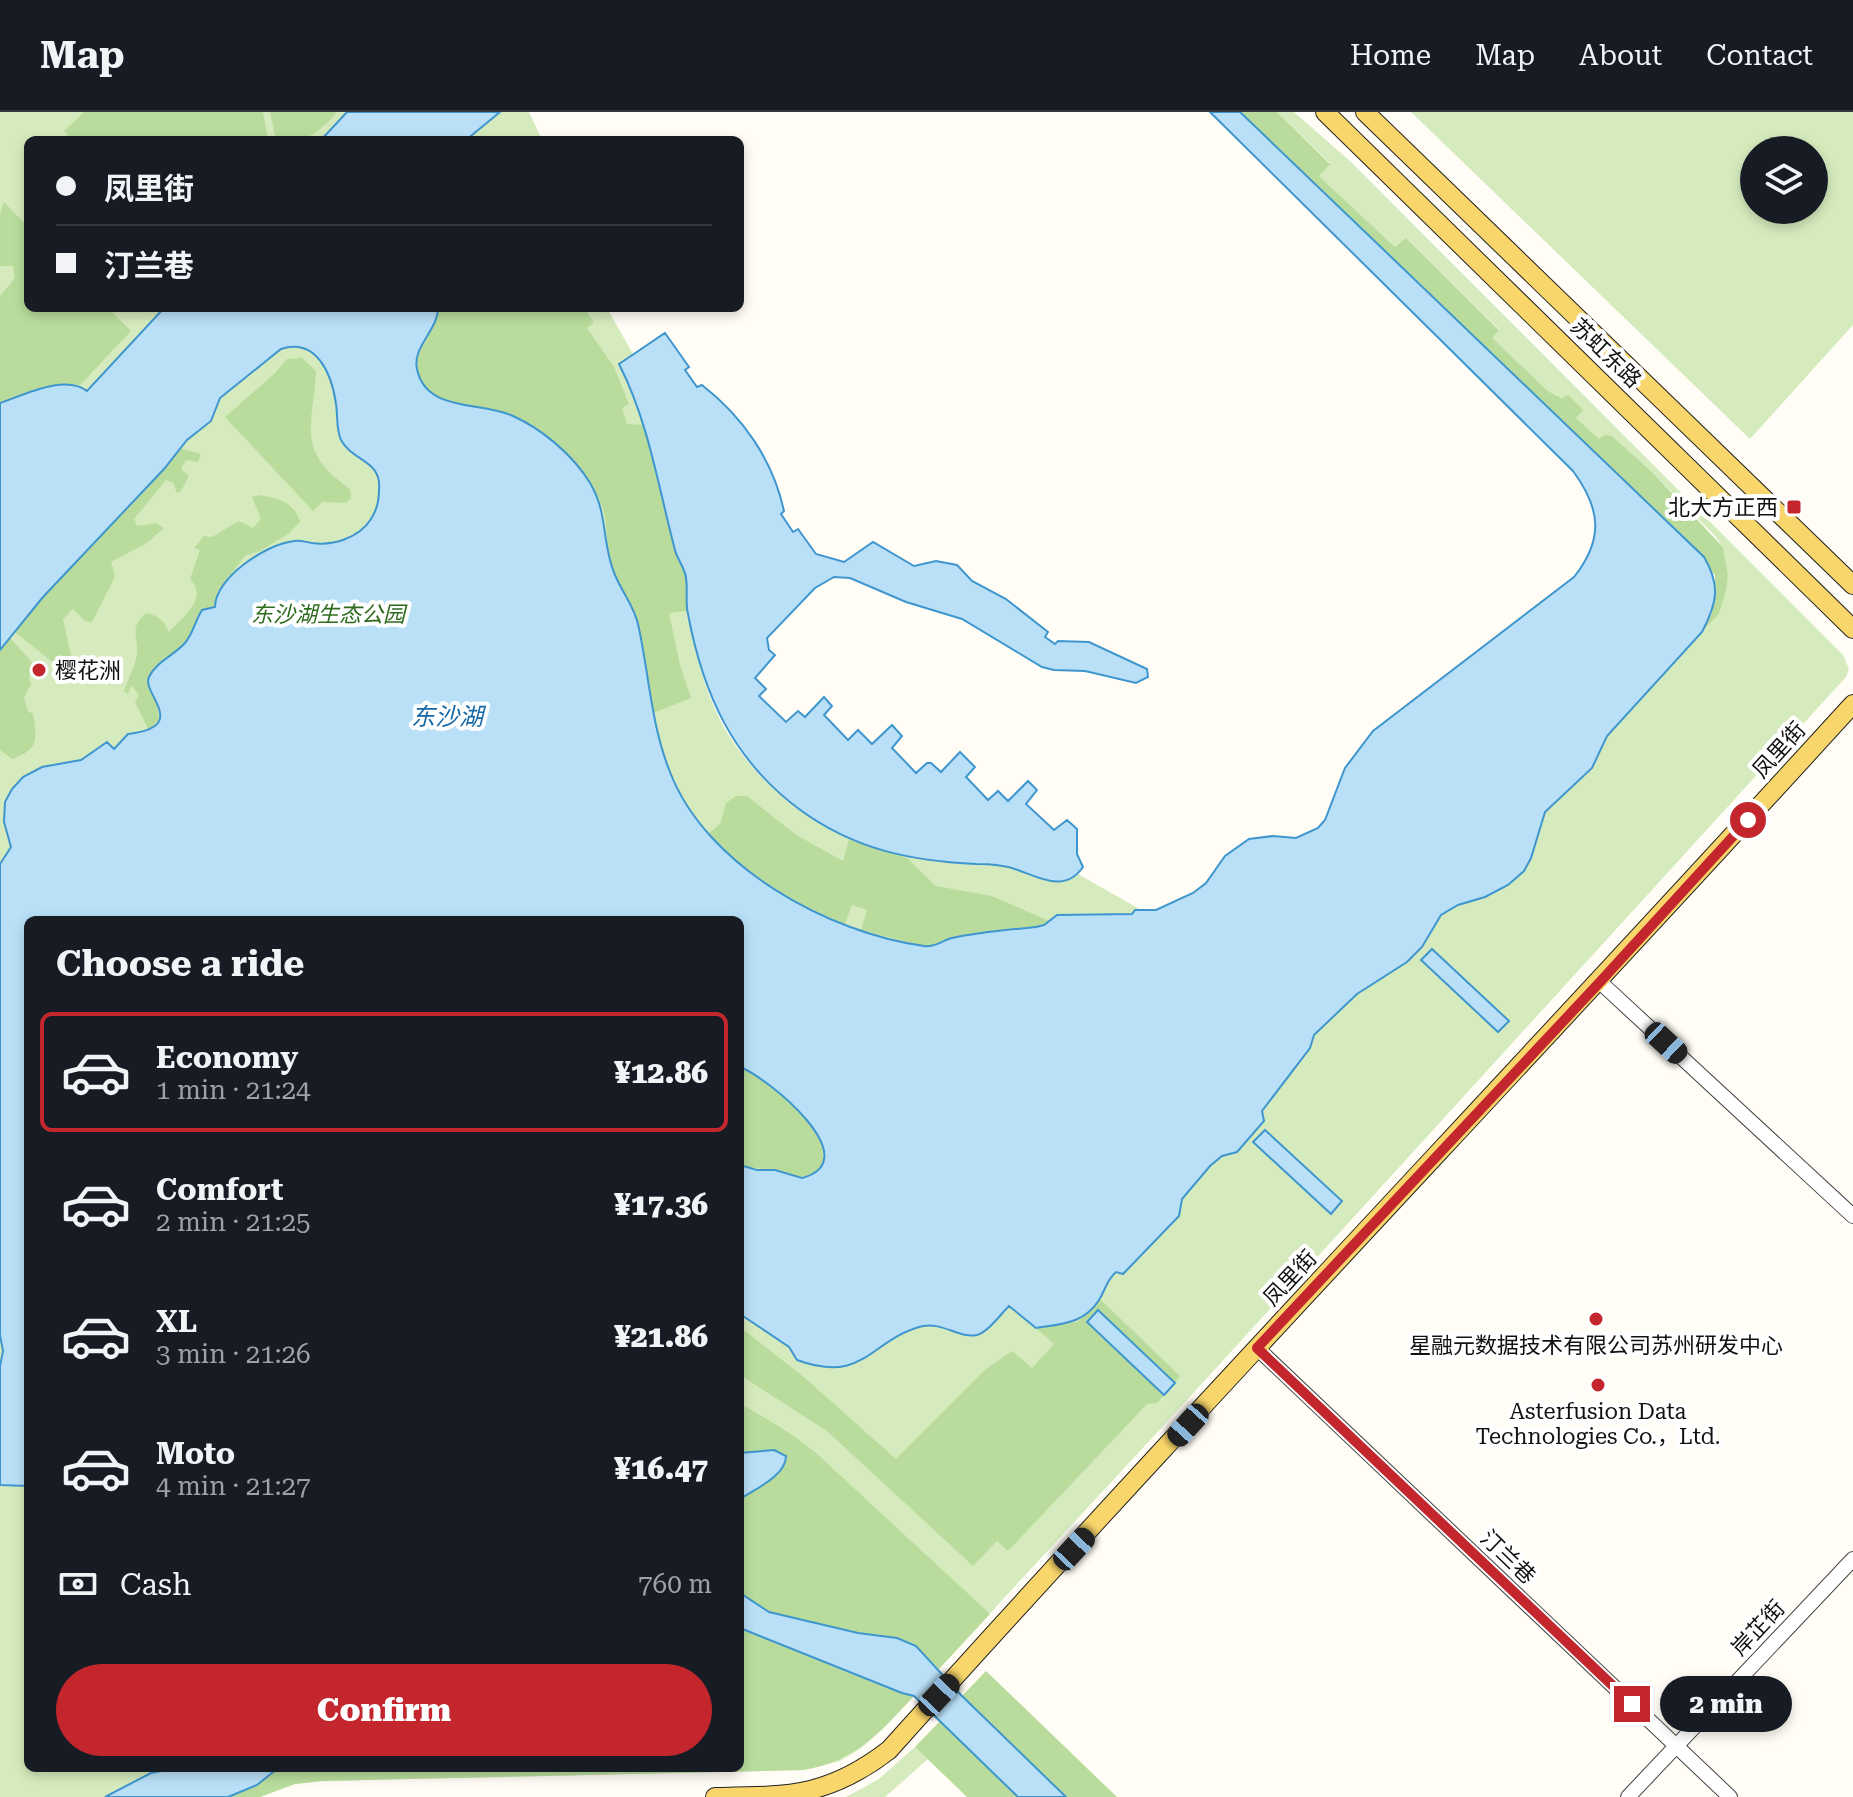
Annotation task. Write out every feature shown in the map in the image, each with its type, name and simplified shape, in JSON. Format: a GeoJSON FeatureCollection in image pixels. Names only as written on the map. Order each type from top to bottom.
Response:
{"type":"FeatureCollection","features":[{"type":"Feature","properties":{"kind":"main road","name":"苏虹东路"},"geometry":{"type":"LineString","coordinates":[[1325,112],[1853,629]]}},
{"type":"Feature","properties":{"kind":"main road","name":"苏虹东路"},"geometry":{"type":"LineString","coordinates":[[1365,112],[1853,585]]}},
{"type":"Feature","properties":{"kind":"main road","name":"凤里街"},"geometry":{"type":"LineString","coordinates":[[715,1797],[798,1794],[843,1781],[889,1750],[1853,704]]}},
{"type":"Feature","properties":{"kind":"street"},"geometry":{"type":"LineString","coordinates":[[1600,982],[1853,1216]]}},
{"type":"Feature","properties":{"kind":"street","name":"汀兰巷"},"geometry":{"type":"LineString","coordinates":[[1257,1348],[1730,1797]]}},
{"type":"Feature","properties":{"kind":"street","name":"岸芷街"},"geometry":{"type":"LineString","coordinates":[[1628,1797],[1853,1559]]}},
{"type":"Feature","properties":{"kind":"green space","name":"东沙湖生态公园"},"geometry":{"type":"Polygon","coordinates":[[[0,112],[529,112],[540,136],[24,136],[24,312],[609,312],[633,354],[619,364],[634,393],[644,425],[705,682],[728,734],[749,764],[801,811],[863,843],[897,854],[932,860],[1003,866],[1052,881],[1078,874],[1141,910],[1156,910],[1607,736],[1719,614],[1728,573],[1723,547],[1715,536],[1650,470],[1612,436],[1599,440],[1576,418],[1563,398],[1548,391],[1491,338],[1499,329],[1407,239],[1395,247],[1319,176],[1330,163],[1277,112],[1294,112],[1351,162],[1843,655],[1849,669],[1846,677],[883,1729],[840,1761],[803,1770],[744,1771],[744,916],[24,916],[24,1772],[716,1772],[322,1781],[295,1784],[260,1797],[0,1797],[0,112]]]}},
{"type":"Feature","properties":{"kind":"green space"},"geometry":{"type":"Polygon","coordinates":[[[84,112],[263,112],[267,136],[68,136],[64,131],[84,112]]]}},
{"type":"Feature","properties":{"kind":"green space"},"geometry":{"type":"Polygon","coordinates":[[[270,112],[337,113],[310,136],[275,136],[270,112]]]}},
{"type":"Feature","properties":{"kind":"green space"},"geometry":{"type":"Polygon","coordinates":[[[1240,112],[1277,112],[1330,164],[1319,176],[1395,247],[1406,238],[1499,330],[1492,338],[1548,391],[1562,398],[1568,395],[1583,410],[1576,418],[1599,439],[1605,435],[1612,436],[1650,470],[1723,547],[1728,573],[1726,590],[1719,614],[1702,632],[1712,613],[1715,575],[1240,112]]]}},
{"type":"Feature","properties":{"kind":"green space"},"geometry":{"type":"Polygon","coordinates":[[[1411,112],[1853,112],[1853,325],[1750,439],[1411,112]]]}},
{"type":"Feature","properties":{"kind":"green space"},"geometry":{"type":"Polygon","coordinates":[[[4,202],[24,223],[24,312],[112,312],[131,331],[80,385],[65,384],[0,403],[0,296],[15,278],[13,266],[0,266],[0,214],[4,202]]]}},
{"type":"Feature","properties":{"kind":"green space"},"geometry":{"type":"Polygon","coordinates":[[[439,312],[587,312],[594,322],[587,328],[614,367],[629,404],[622,408],[627,424],[644,425],[675,552],[686,576],[687,611],[669,613],[691,698],[653,713],[637,622],[612,567],[599,498],[581,469],[556,443],[529,423],[504,413],[453,403],[432,393],[424,385],[417,363],[439,312]]]}},
{"type":"Feature","properties":{"kind":"green space"},"geometry":{"type":"Polygon","coordinates":[[[302,358],[316,371],[311,423],[314,449],[321,462],[350,489],[351,498],[346,503],[322,502],[313,511],[225,417],[287,359],[302,358]]]}},
{"type":"Feature","properties":{"kind":"green space"},"geometry":{"type":"Polygon","coordinates":[[[179,448],[201,454],[198,462],[186,460],[181,469],[189,476],[181,491],[177,493],[173,483],[166,480],[134,519],[137,526],[156,523],[164,528],[147,543],[111,562],[115,577],[92,622],[85,621],[73,609],[63,619],[71,655],[60,668],[15,632],[43,597],[164,469],[179,448]]]}},
{"type":"Feature","properties":{"kind":"green space"},"geometry":{"type":"Polygon","coordinates":[[[259,495],[284,502],[294,510],[300,522],[288,534],[245,556],[217,592],[215,607],[199,616],[185,643],[159,664],[156,678],[159,719],[149,731],[135,702],[139,695],[131,685],[128,694],[124,691],[137,654],[138,623],[146,613],[151,614],[169,632],[195,601],[197,594],[190,579],[200,550],[194,548],[204,536],[212,537],[239,521],[253,528],[261,519],[252,497],[259,495]]]}},
{"type":"Feature","properties":{"kind":"green space"},"geometry":{"type":"Polygon","coordinates":[[[10,638],[34,664],[29,677],[31,684],[24,698],[28,711],[33,714],[34,743],[27,752],[12,759],[0,750],[0,650],[10,638]]]}},
{"type":"Feature","properties":{"kind":"green space"},"geometry":{"type":"Polygon","coordinates":[[[736,796],[747,796],[795,834],[843,861],[849,840],[907,858],[936,886],[992,896],[1049,921],[1036,927],[950,938],[926,947],[861,930],[867,910],[852,905],[845,924],[807,907],[772,886],[708,834],[720,824],[726,803],[736,796]]]}},
{"type":"Feature","properties":{"kind":"green space"},"geometry":{"type":"Polygon","coordinates":[[[744,1069],[782,1093],[808,1120],[822,1150],[823,1165],[804,1176],[744,1166],[744,1069]]]}},
{"type":"Feature","properties":{"kind":"green space"},"geometry":{"type":"Polygon","coordinates":[[[1100,1299],[1180,1376],[1175,1383],[1097,1311],[1087,1323],[1164,1395],[1157,1403],[1147,1404],[1008,1551],[997,1541],[973,1566],[827,1431],[744,1378],[744,1330],[805,1378],[896,1459],[986,1369],[1012,1351],[1032,1368],[1054,1344],[1036,1328],[1077,1322],[1100,1299]]]}},
{"type":"Feature","properties":{"kind":"green space"},"geometry":{"type":"Polygon","coordinates":[[[744,1405],[815,1452],[990,1614],[939,1669],[916,1646],[897,1638],[858,1633],[769,1612],[744,1596],[744,1496],[780,1472],[786,1456],[774,1450],[744,1453],[744,1405]]]}},
{"type":"Feature","properties":{"kind":"green space"},"geometry":{"type":"Polygon","coordinates":[[[744,1630],[914,1696],[878,1733],[852,1753],[803,1770],[744,1771],[744,1630]]]}},
{"type":"Feature","properties":{"kind":"green space"},"geometry":{"type":"Polygon","coordinates":[[[986,1671],[1117,1797],[1066,1797],[962,1696],[986,1671]]]}},
{"type":"Feature","properties":{"kind":"green space"},"geometry":{"type":"Polygon","coordinates":[[[941,1720],[1018,1797],[967,1797],[915,1747],[941,1720]]]}},
{"type":"Feature","properties":{"kind":"green space"},"geometry":{"type":"Polygon","coordinates":[[[915,1747],[928,1759],[885,1797],[846,1797],[879,1779],[915,1747]]]}},
{"type":"Feature","properties":{"kind":"green space"},"geometry":{"type":"Polygon","coordinates":[[[273,1772],[716,1772],[322,1781],[295,1784],[260,1797],[228,1797],[257,1785],[273,1772]]]}},
{"type":"Feature","properties":{"kind":"water"},"geometry":{"type":"Polygon","coordinates":[[[347,112],[500,112],[471,136],[325,136],[347,112]]]}},
{"type":"Feature","properties":{"kind":"water","name":"东沙湖"},"geometry":{"type":"Polygon","coordinates":[[[1210,112],[1240,112],[1704,557],[1709,567],[1715,594],[1702,632],[1607,736],[1592,768],[1545,812],[1524,871],[1508,885],[1441,915],[1422,947],[1407,962],[1357,994],[1314,1035],[1310,1048],[1262,1111],[1264,1121],[1237,1152],[1222,1156],[1210,1166],[1182,1199],[1179,1216],[1123,1274],[1116,1272],[1113,1275],[1099,1300],[1086,1314],[1071,1322],[1036,1328],[1009,1306],[977,1335],[923,1326],[905,1332],[853,1364],[838,1367],[797,1360],[789,1347],[744,1317],[744,1166],[775,1170],[802,1178],[820,1168],[824,1154],[819,1138],[806,1120],[770,1086],[744,1069],[744,916],[24,916],[24,1486],[0,1485],[0,1366],[3,1351],[0,1335],[0,864],[11,847],[4,822],[5,802],[23,777],[42,767],[81,760],[107,742],[114,749],[128,734],[147,730],[157,724],[159,709],[148,684],[149,677],[156,667],[185,643],[202,610],[215,607],[223,585],[233,574],[270,548],[296,541],[328,543],[353,536],[373,516],[379,480],[371,467],[341,440],[331,381],[320,361],[304,348],[281,349],[220,398],[211,421],[187,440],[164,469],[43,597],[0,650],[0,403],[56,385],[78,386],[87,391],[160,312],[438,312],[416,361],[422,383],[431,393],[443,399],[500,411],[524,421],[566,453],[590,483],[600,506],[611,563],[638,624],[654,717],[664,754],[687,806],[711,837],[741,865],[774,889],[849,927],[924,946],[962,936],[1036,927],[1057,915],[1132,914],[1135,910],[1156,910],[1193,893],[1206,883],[1225,856],[1249,839],[1273,836],[1296,838],[1318,828],[1325,820],[1345,768],[1373,731],[1574,577],[1584,563],[1594,537],[1594,511],[1573,471],[1210,112]]]}},
{"type":"Feature","properties":{"kind":"water"},"geometry":{"type":"Polygon","coordinates":[[[665,333],[689,367],[685,370],[697,387],[702,385],[731,411],[754,441],[779,492],[784,511],[781,514],[793,532],[798,529],[816,554],[844,562],[873,542],[914,566],[936,561],[957,565],[972,581],[1006,599],[1048,632],[1045,637],[1055,644],[1058,641],[1089,642],[1147,669],[1148,677],[1136,683],[1085,671],[1042,667],[962,619],[906,602],[850,578],[834,577],[815,588],[767,638],[769,650],[775,655],[755,678],[766,689],[759,696],[786,722],[798,711],[805,717],[824,697],[832,706],[824,715],[848,740],[858,730],[872,744],[892,725],[902,736],[892,748],[916,773],[927,763],[941,772],[960,752],[975,767],[966,777],[988,800],[998,791],[1008,801],[1028,781],[1037,790],[1026,804],[1054,830],[1067,820],[1077,829],[1077,854],[1083,867],[1076,875],[1068,880],[1052,881],[1008,867],[928,860],[861,843],[819,823],[799,809],[776,790],[739,747],[724,723],[702,671],[687,610],[685,574],[675,550],[638,409],[619,364],[665,333]]]}},
{"type":"Feature","properties":{"kind":"water"},"geometry":{"type":"Polygon","coordinates":[[[1432,949],[1509,1021],[1498,1032],[1421,960],[1432,949]]]}},
{"type":"Feature","properties":{"kind":"water"},"geometry":{"type":"Polygon","coordinates":[[[1265,1130],[1342,1201],[1331,1214],[1253,1142],[1265,1130]]]}},
{"type":"Feature","properties":{"kind":"water"},"geometry":{"type":"Polygon","coordinates":[[[1098,1310],[1175,1383],[1164,1395],[1087,1322],[1098,1310]]]}},
{"type":"Feature","properties":{"kind":"water"},"geometry":{"type":"Polygon","coordinates":[[[774,1450],[786,1456],[785,1463],[775,1476],[744,1497],[744,1453],[774,1450]]]}},
{"type":"Feature","properties":{"kind":"water"},"geometry":{"type":"Polygon","coordinates":[[[744,1596],[769,1612],[858,1633],[897,1638],[916,1646],[962,1696],[1066,1797],[1018,1797],[914,1696],[744,1630],[744,1596]]]}},
{"type":"Feature","properties":{"kind":"water"},"geometry":{"type":"Polygon","coordinates":[[[273,1772],[257,1785],[228,1797],[105,1797],[151,1773],[273,1772]]]}},
{"type":"Feature","properties":{"kind":"place","name":"北大方正西"},"geometry":{"type":"Point","coordinates":[1794,507]}},
{"type":"Feature","properties":{"kind":"place","name":"樱花洲"},"geometry":{"type":"Point","coordinates":[39,670]}},
{"type":"Feature","properties":{"kind":"place","name":"星融元数据技术有限公司苏州研发中心"},"geometry":{"type":"Point","coordinates":[1596,1319]}},
{"type":"Feature","properties":{"kind":"place","name":"Asterfusion Data Technologies Co.，Ltd."},"geometry":{"type":"Point","coordinates":[1598,1385]}},
{"type":"Feature","properties":{"kind":"route"},"geometry":{"type":"LineString","coordinates":[[1632,1704],[1257,1348],[1748,820]]}}]}
